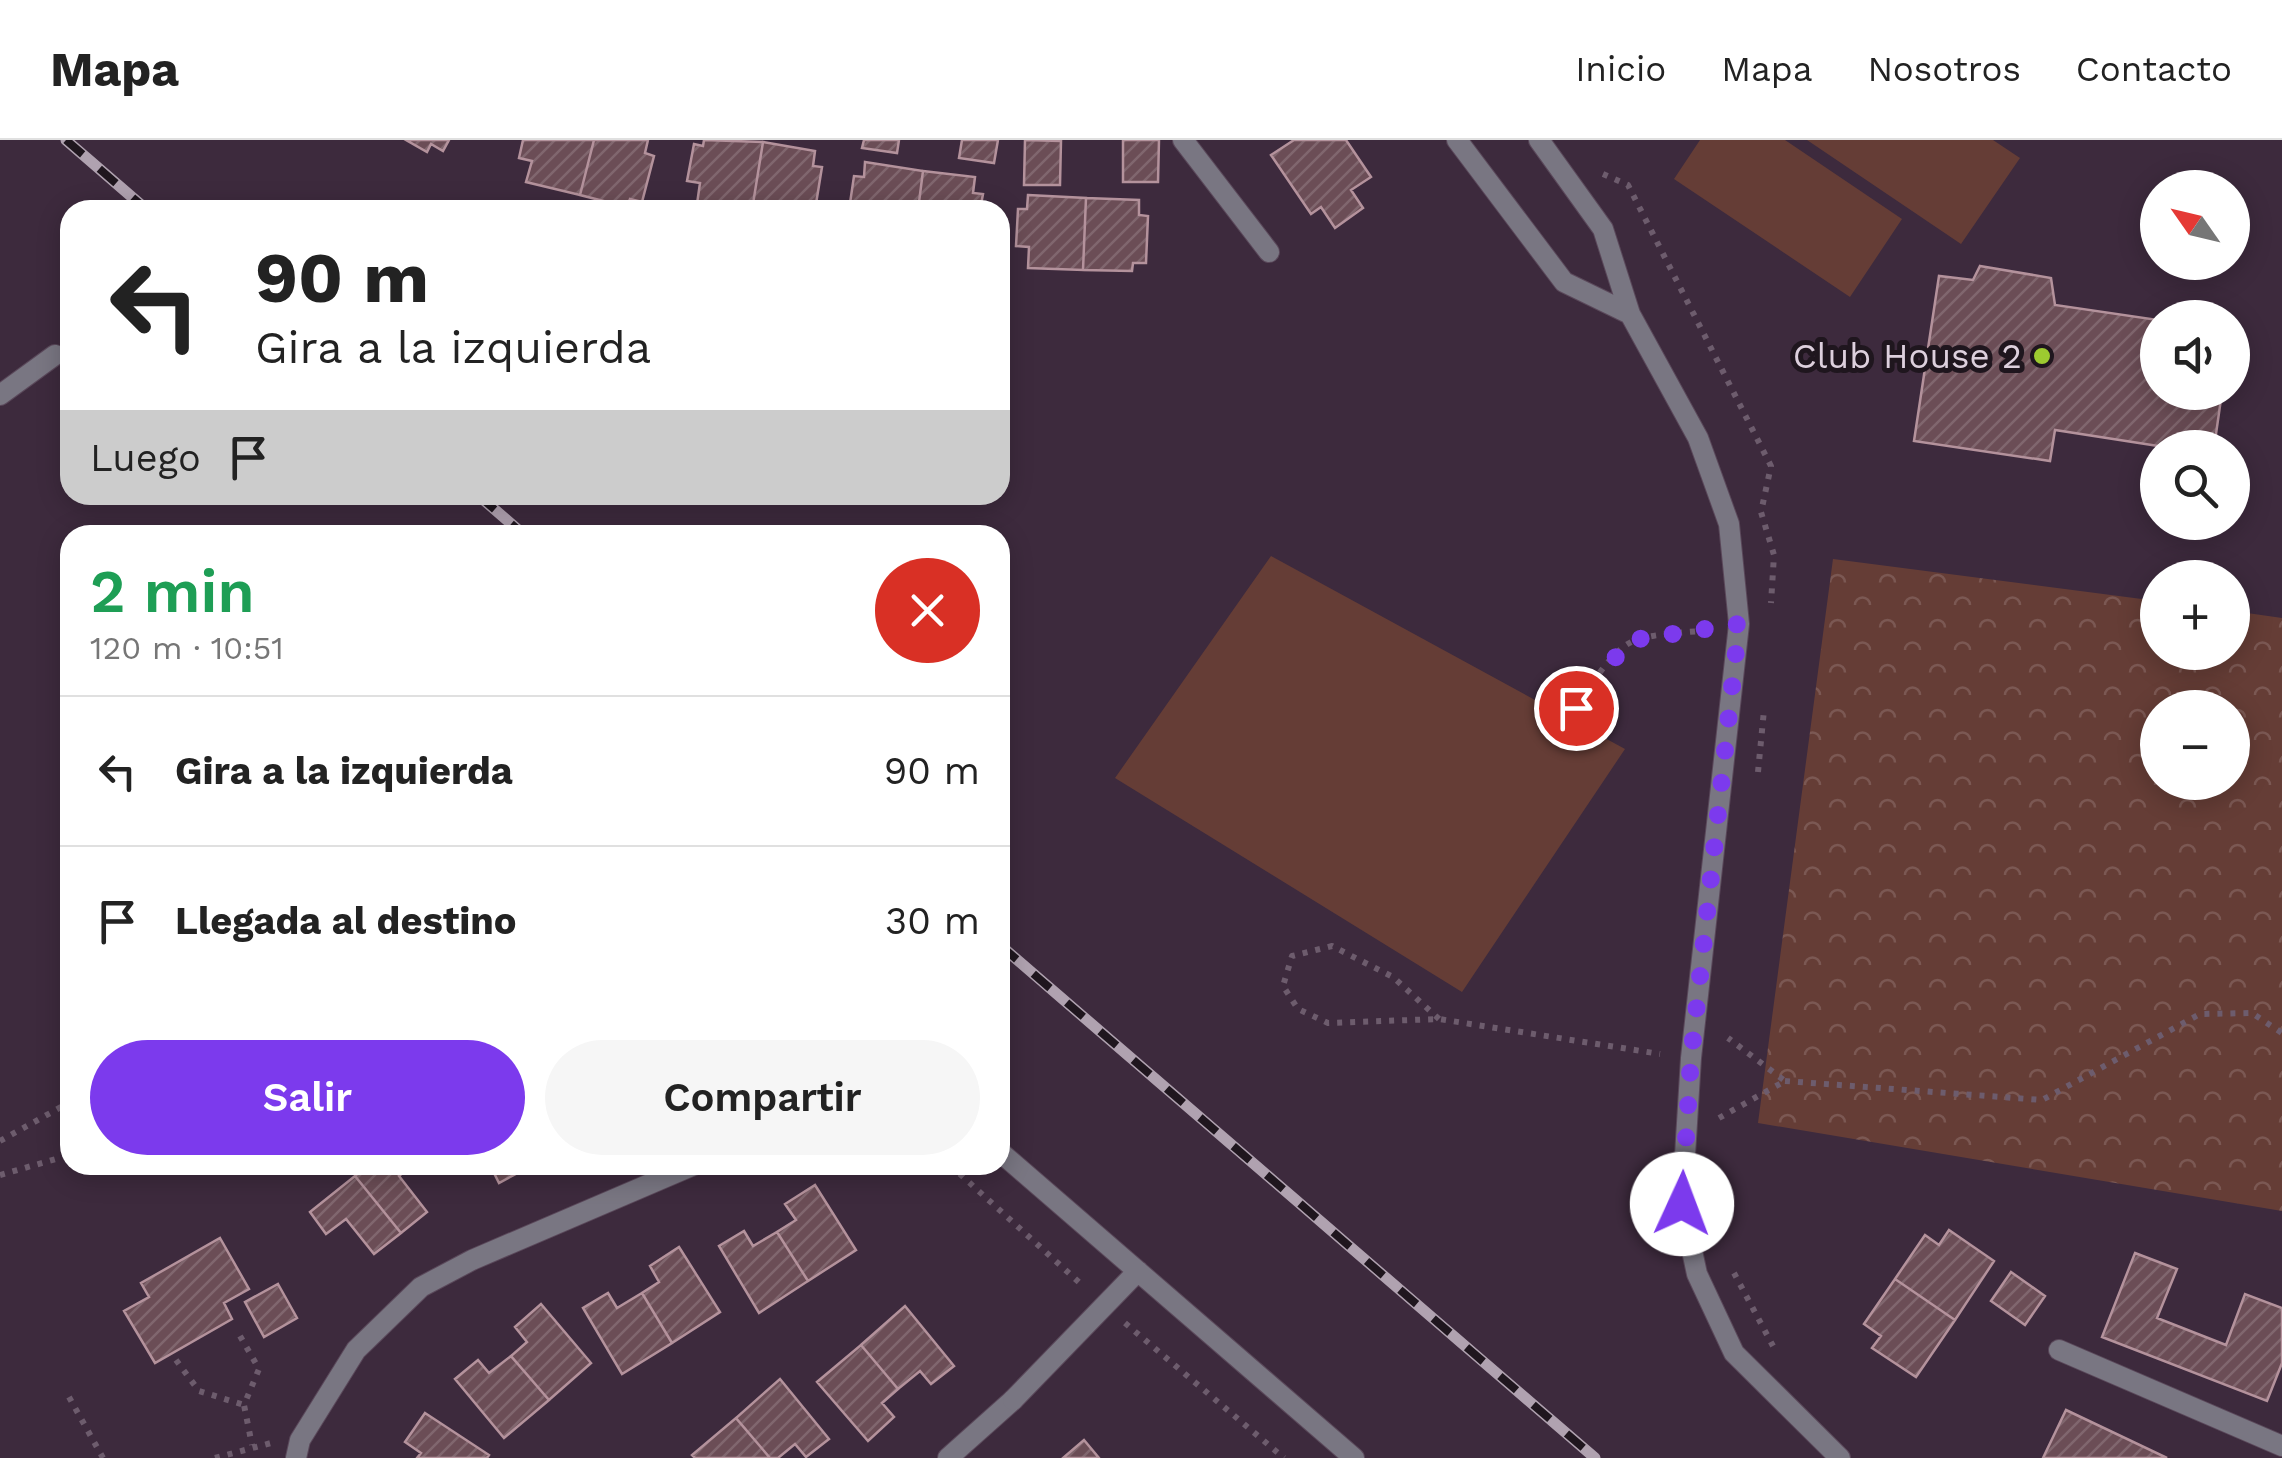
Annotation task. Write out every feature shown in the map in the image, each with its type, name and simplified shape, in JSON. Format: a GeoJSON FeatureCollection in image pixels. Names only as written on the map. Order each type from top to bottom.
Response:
{"type":"FeatureCollection","features":[{"type":"Feature","properties":{"kind":"street"},"geometry":{"type":"LineString","coordinates":[[1183,140],[1270,252]]}},
{"type":"Feature","properties":{"kind":"street"},"geometry":{"type":"LineString","coordinates":[[1457,140],[1564,282],[1630,314]]}},
{"type":"Feature","properties":{"kind":"street"},"geometry":{"type":"LineString","coordinates":[[1538,140],[1604,229],[1630,314],[1698,438],[1729,524],[1739,624],[1691,1058],[1682,1204],[1698,1274],[1734,1353],[1840,1458]]}},
{"type":"Feature","properties":{"kind":"street"},"geometry":{"type":"LineString","coordinates":[[0,395],[55,355]]}},
{"type":"Feature","properties":{"kind":"street"},"geometry":{"type":"LineString","coordinates":[[1010,1161],[1354,1458]]}},
{"type":"Feature","properties":{"kind":"street"},"geometry":{"type":"LineString","coordinates":[[298,1449],[356,1350],[420,1287],[672,1175]]}},
{"type":"Feature","properties":{"kind":"street"},"geometry":{"type":"LineString","coordinates":[[948,1458],[1012,1400],[1138,1271]]}},
{"type":"Feature","properties":{"kind":"street"},"geometry":{"type":"LineString","coordinates":[[2059,1350],[2282,1446]]}},
{"type":"Feature","properties":{"kind":"path"},"geometry":{"type":"LineString","coordinates":[[1570,730],[1576,708],[1594,680],[1632,640],[1739,624]]}},
{"type":"Feature","properties":{"kind":"path"},"geometry":{"type":"LineString","coordinates":[[1439,1019],[1393,977],[1332,946],[1292,956],[1283,986],[1298,1009],[1328,1023],[1439,1019],[1691,1058]]}},
{"type":"Feature","properties":{"kind":"path"},"geometry":{"type":"LineString","coordinates":[[1728,1038],[1785,1080],[2042,1100],[2200,1014],[2252,1013],[2282,1033]]}},
{"type":"Feature","properties":{"kind":"path"},"geometry":{"type":"LineString","coordinates":[[1719,1118],[1785,1080]]}},
{"type":"Feature","properties":{"kind":"path"},"geometry":{"type":"LineString","coordinates":[[0,1141],[60,1108]]}},
{"type":"Feature","properties":{"kind":"path"},"geometry":{"type":"LineString","coordinates":[[0,1175],[60,1157]]}},
{"type":"Feature","properties":{"kind":"path"},"geometry":{"type":"LineString","coordinates":[[240,1336],[259,1369],[244,1405],[252,1445]]}},
{"type":"Feature","properties":{"kind":"path"},"geometry":{"type":"LineString","coordinates":[[176,1360],[199,1391],[244,1405]]}},
{"type":"Feature","properties":{"kind":"path"},"geometry":{"type":"LineString","coordinates":[[69,1397],[104,1458]]}},
{"type":"Feature","properties":{"kind":"path"},"geometry":{"type":"LineString","coordinates":[[215,1458],[252,1445],[298,1449]]}},
{"type":"Feature","properties":{"kind":"green space"},"geometry":{"type":"Polygon","coordinates":[[[1700,140],[1785,140],[1902,219],[1850,297],[1674,179],[1700,140]]]}},
{"type":"Feature","properties":{"kind":"green space"},"geometry":{"type":"Polygon","coordinates":[[[1807,140],[1993,140],[2020,158],[1961,244],[1807,140]]]}},
{"type":"Feature","properties":{"kind":"green space"},"geometry":{"type":"Polygon","coordinates":[[[1271,556],[1625,749],[1462,992],[1115,778],[1271,556]]]}},
{"type":"Feature","properties":{"kind":"green space"},"geometry":{"type":"Polygon","coordinates":[[[1833,559],[2140,599],[2140,670],[2250,670],[2250,613],[2282,618],[2282,1211],[1758,1123],[1833,559]]]}},
{"type":"Feature","properties":{"kind":"building"},"geometry":{"type":"Polygon","coordinates":[[[406,140],[449,140],[443,151],[431,144],[427,152],[406,140]]]}},
{"type":"Feature","properties":{"kind":"building"},"geometry":{"type":"Polygon","coordinates":[[[523,140],[594,140],[580,195],[526,182],[532,161],[519,158],[523,140]]]}},
{"type":"Feature","properties":{"kind":"building"},"geometry":{"type":"Polygon","coordinates":[[[594,140],[648,140],[645,153],[654,156],[643,200],[600,200],[580,195],[594,140]]]}},
{"type":"Feature","properties":{"kind":"building"},"geometry":{"type":"Polygon","coordinates":[[[704,140],[763,142],[754,200],[698,200],[700,183],[687,181],[694,144],[703,146],[704,140]]]}},
{"type":"Feature","properties":{"kind":"building"},"geometry":{"type":"Polygon","coordinates":[[[864,140],[899,140],[897,153],[862,148],[864,140]]]}},
{"type":"Feature","properties":{"kind":"building"},"geometry":{"type":"Polygon","coordinates":[[[962,140],[998,140],[994,163],[959,158],[962,140]]]}},
{"type":"Feature","properties":{"kind":"building"},"geometry":{"type":"Polygon","coordinates":[[[1025,140],[1061,141],[1060,185],[1024,185],[1025,140]]]}},
{"type":"Feature","properties":{"kind":"building"},"geometry":{"type":"Polygon","coordinates":[[[1123,140],[1159,140],[1158,182],[1123,182],[1123,140]]]}},
{"type":"Feature","properties":{"kind":"building"},"geometry":{"type":"Polygon","coordinates":[[[1294,140],[1346,140],[1371,177],[1351,190],[1363,208],[1335,228],[1321,207],[1311,214],[1271,155],[1294,140]]]}},
{"type":"Feature","properties":{"kind":"building"},"geometry":{"type":"Polygon","coordinates":[[[763,142],[815,151],[813,166],[822,167],[817,200],[754,200],[763,142]]]}},
{"type":"Feature","properties":{"kind":"building"},"geometry":{"type":"Polygon","coordinates":[[[865,162],[923,171],[919,200],[850,200],[854,176],[864,177],[865,162]]]}},
{"type":"Feature","properties":{"kind":"building"},"geometry":{"type":"Polygon","coordinates":[[[923,171],[975,177],[973,193],[983,194],[982,200],[919,200],[923,171]]]}},
{"type":"Feature","properties":{"kind":"building"},"geometry":{"type":"Polygon","coordinates":[[[1028,195],[1086,198],[1083,270],[1028,268],[1029,247],[1016,246],[1018,209],[1027,209],[1028,195]]]}},
{"type":"Feature","properties":{"kind":"building"},"geometry":{"type":"Polygon","coordinates":[[[1086,198],[1139,200],[1139,215],[1148,216],[1146,263],[1133,263],[1132,271],[1083,270],[1086,198]]]}},
{"type":"Feature","properties":{"kind":"building","name":"Club House 2"},"geometry":{"type":"Polygon","coordinates":[[[1980,266],[2051,278],[2055,305],[2140,317],[2140,410],[2219,410],[2217,430],[2140,430],[2140,443],[2055,430],[2050,461],[1914,441],[1939,276],[1973,280],[1980,266]]]}},
{"type":"Feature","properties":{"kind":"building"},"geometry":{"type":"Polygon","coordinates":[[[400,1175],[427,1212],[401,1233],[355,1176],[400,1175]]]}},
{"type":"Feature","properties":{"kind":"building"},"geometry":{"type":"Polygon","coordinates":[[[495,1175],[514,1175],[499,1183],[495,1175]]]}},
{"type":"Feature","properties":{"kind":"building"},"geometry":{"type":"Polygon","coordinates":[[[355,1176],[401,1233],[374,1254],[346,1219],[326,1234],[310,1212],[355,1176]]]}},
{"type":"Feature","properties":{"kind":"building"},"geometry":{"type":"Polygon","coordinates":[[[815,1185],[856,1250],[808,1281],[777,1232],[796,1220],[785,1204],[815,1185]]]}},
{"type":"Feature","properties":{"kind":"building"},"geometry":{"type":"Polygon","coordinates":[[[1949,1230],[1994,1261],[1955,1320],[1895,1279],[1925,1235],[1939,1245],[1949,1230]]]}},
{"type":"Feature","properties":{"kind":"building"},"geometry":{"type":"Polygon","coordinates":[[[744,1231],[753,1246],[777,1232],[808,1281],[759,1313],[719,1246],[744,1231]]]}},
{"type":"Feature","properties":{"kind":"building"},"geometry":{"type":"Polygon","coordinates":[[[220,1238],[249,1289],[224,1303],[232,1319],[155,1363],[124,1311],[149,1297],[141,1283],[220,1238]]]}},
{"type":"Feature","properties":{"kind":"building"},"geometry":{"type":"Polygon","coordinates":[[[679,1247],[720,1312],[672,1343],[642,1293],[659,1282],[650,1266],[679,1247]]]}},
{"type":"Feature","properties":{"kind":"building"},"geometry":{"type":"Polygon","coordinates":[[[2135,1253],[2177,1269],[2157,1318],[2226,1345],[2245,1294],[2282,1308],[2282,1363],[2267,1401],[2102,1337],[2135,1253]]]}},
{"type":"Feature","properties":{"kind":"building"},"geometry":{"type":"Polygon","coordinates":[[[2011,1272],[2045,1296],[2025,1325],[1991,1301],[2011,1272]]]}},
{"type":"Feature","properties":{"kind":"building"},"geometry":{"type":"Polygon","coordinates":[[[1895,1279],[1955,1320],[1916,1377],[1872,1348],[1881,1336],[1864,1324],[1895,1279]]]}},
{"type":"Feature","properties":{"kind":"building"},"geometry":{"type":"Polygon","coordinates":[[[278,1284],[297,1318],[264,1337],[245,1302],[278,1284]]]}},
{"type":"Feature","properties":{"kind":"building"},"geometry":{"type":"Polygon","coordinates":[[[608,1293],[617,1308],[642,1293],[672,1343],[622,1374],[583,1308],[608,1293]]]}},
{"type":"Feature","properties":{"kind":"building"},"geometry":{"type":"Polygon","coordinates":[[[541,1304],[591,1363],[549,1400],[511,1356],[527,1342],[515,1327],[541,1304]]]}},
{"type":"Feature","properties":{"kind":"building"},"geometry":{"type":"Polygon","coordinates":[[[905,1306],[954,1366],[931,1384],[920,1371],[898,1389],[861,1345],[905,1306]]]}},
{"type":"Feature","properties":{"kind":"building"},"geometry":{"type":"Polygon","coordinates":[[[861,1345],[898,1389],[882,1403],[894,1417],[868,1441],[817,1382],[861,1345]]]}},
{"type":"Feature","properties":{"kind":"building"},"geometry":{"type":"Polygon","coordinates":[[[511,1356],[549,1400],[504,1438],[455,1379],[478,1360],[489,1373],[511,1356]]]}},
{"type":"Feature","properties":{"kind":"building"},"geometry":{"type":"Polygon","coordinates":[[[780,1379],[829,1439],[806,1457],[795,1444],[778,1458],[770,1458],[736,1418],[780,1379]]]}},
{"type":"Feature","properties":{"kind":"building"},"geometry":{"type":"Polygon","coordinates":[[[2066,1410],[2167,1458],[2043,1458],[2066,1410]]]}},
{"type":"Feature","properties":{"kind":"building"},"geometry":{"type":"Polygon","coordinates":[[[425,1413],[489,1455],[487,1458],[417,1458],[421,1453],[405,1442],[425,1413]]]}},
{"type":"Feature","properties":{"kind":"building"},"geometry":{"type":"Polygon","coordinates":[[[736,1418],[770,1458],[692,1455],[736,1418]]]}},
{"type":"Feature","properties":{"kind":"building"},"geometry":{"type":"Polygon","coordinates":[[[1084,1440],[1099,1458],[1063,1458],[1084,1440]]]}},
{"type":"Feature","properties":{"kind":"railway"},"geometry":{"type":"LineString","coordinates":[[66,140],[135,200]]}},
{"type":"Feature","properties":{"kind":"railway"},"geometry":{"type":"LineString","coordinates":[[490,505],[512,525]]}},
{"type":"Feature","properties":{"kind":"railway"},"geometry":{"type":"LineString","coordinates":[[1010,954],[1595,1458]]}},
{"type":"Feature","properties":{"kind":"place","name":"Club House 2"},"geometry":{"type":"Point","coordinates":[2042,356]}},
{"type":"Feature","properties":{"kind":"route"},"geometry":{"type":"LineString","coordinates":[[1576,708],[1594,680],[1632,640],[1739,624],[1691,1058],[1682,1204]]}}]}
